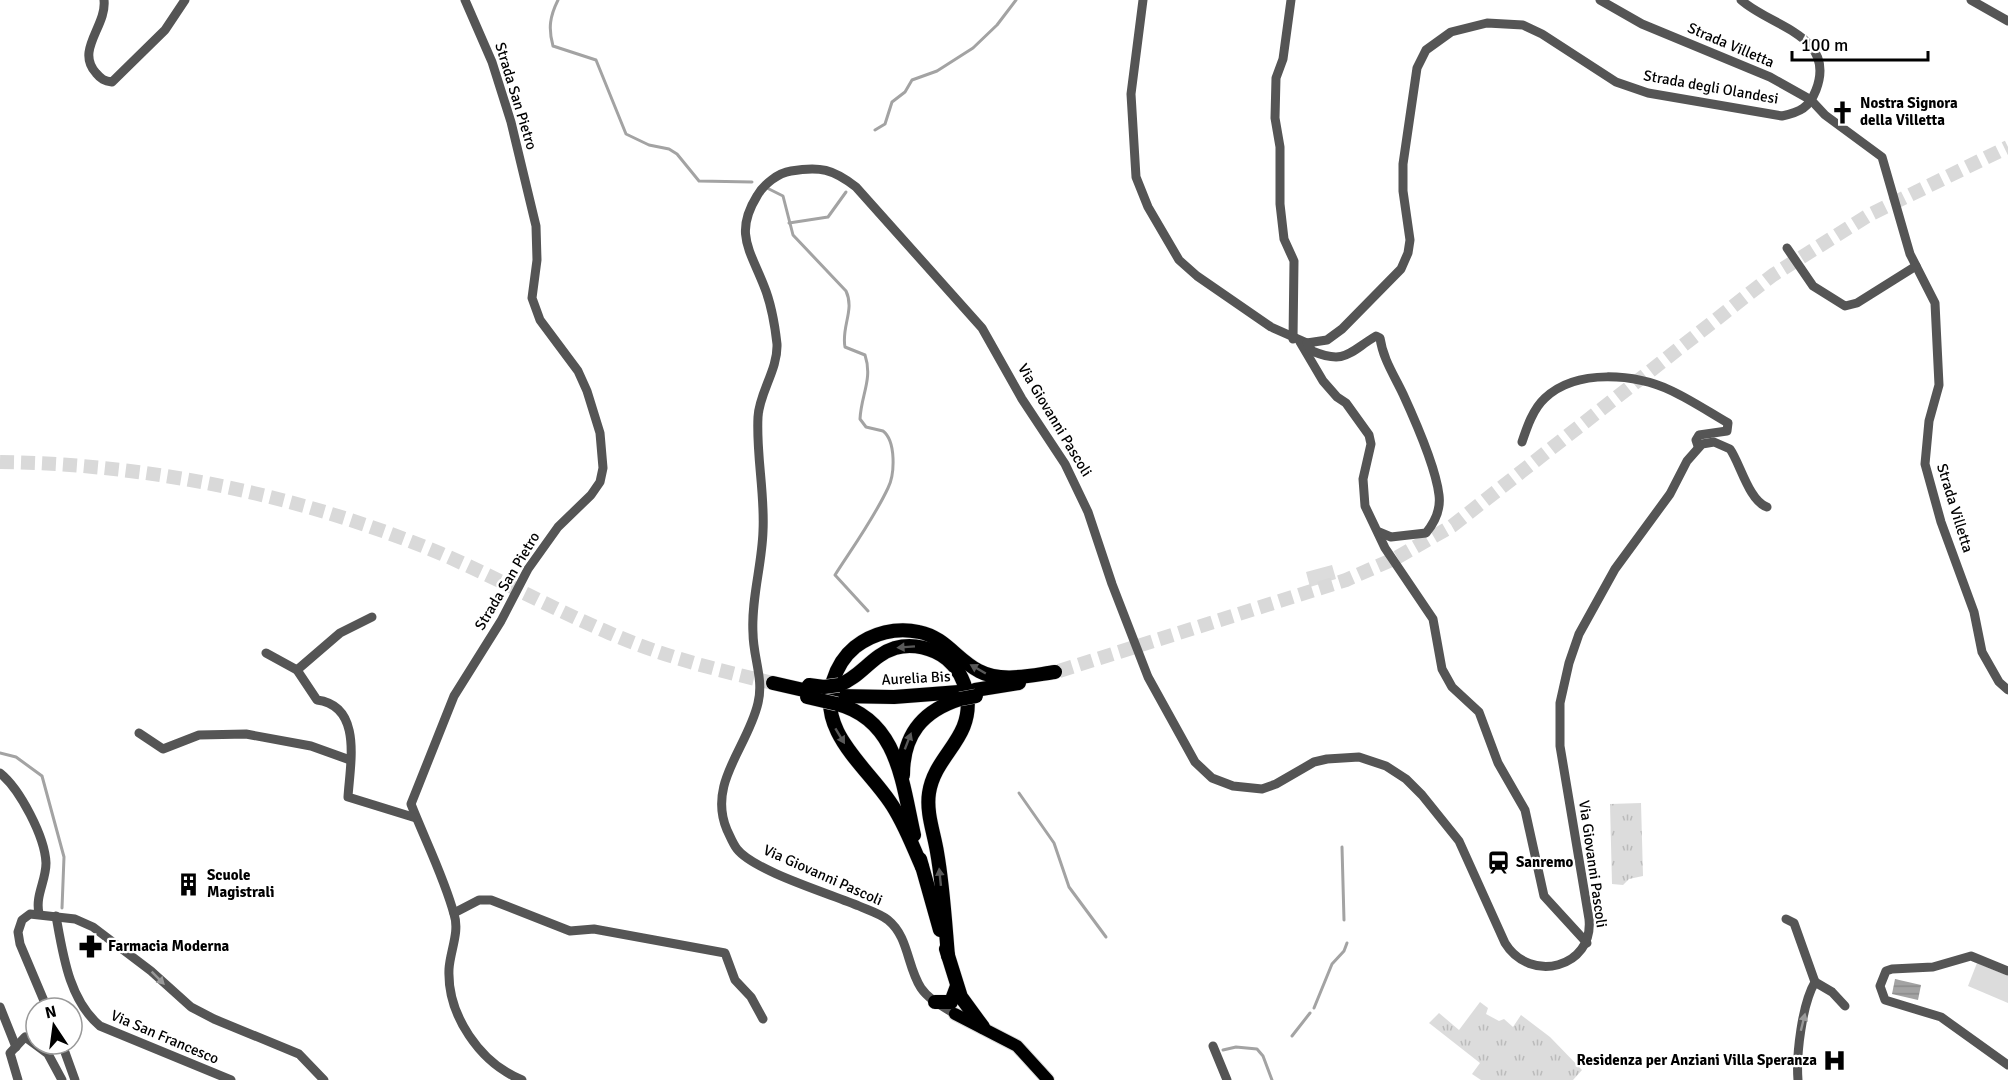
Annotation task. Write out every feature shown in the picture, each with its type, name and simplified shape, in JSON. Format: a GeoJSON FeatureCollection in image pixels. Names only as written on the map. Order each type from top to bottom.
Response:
{"type":"FeatureCollection","features":[{"type":"Feature","properties":{"kind":"highway","name":"Aurelia Bis"},"geometry":{"type":"LineString","coordinates":[[779,685],[808,691],[838,695],[894,697],[959,695],[976,693],[1057,672],[1017,676],[979,672],[944,643],[931,636],[906,630],[872,637],[844,658],[829,698],[832,722],[842,740],[891,804],[922,867]]}},
{"type":"Feature","properties":{"kind":"highway"},"geometry":{"type":"LineString","coordinates":[[948,956],[940,873],[928,811],[929,793],[937,770],[964,729],[968,707],[964,682],[957,670],[945,658],[928,649],[911,646],[894,648],[879,656],[852,679],[838,695],[869,717],[886,736],[922,867],[948,956],[959,992],[983,1027]]}},
{"type":"Feature","properties":{"kind":"highway"},"geometry":{"type":"LineString","coordinates":[[910,819],[903,777],[908,740],[924,717],[959,695]]}},
{"type":"Feature","properties":{"kind":"highway"},"geometry":{"type":"LineString","coordinates":[[935,1002],[951,1002],[959,992]]}},
{"type":"Feature","properties":{"kind":"highway"},"geometry":{"type":"LineString","coordinates":[[955,1014],[959,992]]}},
{"type":"Feature","properties":{"kind":"main road","name":"Via Giovanni Pascoli"},"geometry":{"type":"LineString","coordinates":[[955,1014],[1017,1046],[1048,1080]]}},
{"type":"Feature","properties":{"kind":"street"},"geometry":{"type":"LineString","coordinates":[[104,0],[101,22],[87,52],[90,67],[104,81],[112,82],[165,30],[185,0]]}},
{"type":"Feature","properties":{"kind":"street","name":"Strada San Pietro"},"geometry":{"type":"LineString","coordinates":[[465,0],[492,62],[511,122],[536,226],[537,260],[532,298],[540,320],[578,371],[587,391],[600,433],[603,468],[600,482],[591,495],[558,527],[528,569],[501,621],[454,696],[411,804],[454,913],[455,931],[449,969],[452,994],[464,1029],[488,1058],[510,1075],[522,1080]]}},
{"type":"Feature","properties":{"kind":"street"},"geometry":{"type":"LineString","coordinates":[[1143,0],[1131,94],[1139,188],[1179,260],[1225,298],[1300,341],[1312,351],[1336,358],[1355,353],[1376,336],[1380,338],[1387,366],[1404,396],[1439,496],[1434,523],[1426,533],[1411,537],[1391,537],[1379,532]]}},
{"type":"Feature","properties":{"kind":"street"},"geometry":{"type":"LineString","coordinates":[[1291,0],[1283,59],[1276,78],[1275,118],[1280,147],[1280,204],[1284,239],[1294,261],[1300,341],[1323,381],[1351,410],[1371,439],[1362,490],[1365,506],[1385,548],[1433,619],[1442,669],[1452,687],[1479,712],[1498,763],[1525,810],[1544,896],[1587,943]]}},
{"type":"Feature","properties":{"kind":"street","name":"Strada Villetta"},"geometry":{"type":"LineString","coordinates":[[1600,0],[1642,24],[1770,77],[1811,100],[1825,115],[1882,157],[1910,254],[1935,303],[1939,385],[1929,421],[1925,464],[1941,522],[1974,612],[1982,652],[2000,682],[2008,690]]}},
{"type":"Feature","properties":{"kind":"street"},"geometry":{"type":"LineString","coordinates":[[1741,0],[1806,39],[1816,54],[1821,69],[1811,100]]}},
{"type":"Feature","properties":{"kind":"street"},"geometry":{"type":"LineString","coordinates":[[1971,0],[2008,21]]}},
{"type":"Feature","properties":{"kind":"street","name":"Strada degli Olandesi"},"geometry":{"type":"LineString","coordinates":[[1300,341],[1327,340],[1342,329],[1401,269],[1408,253],[1410,240],[1403,191],[1403,164],[1418,68],[1426,50],[1451,32],[1487,23],[1523,25],[1542,34],[1597,72],[1616,82],[1648,93],[1782,116],[1801,112],[1811,100]]}},
{"type":"Feature","properties":{"kind":"street","name":"Via Giovanni Pascoli"},"geometry":{"type":"LineString","coordinates":[[955,1014],[935,1002],[921,988],[902,937],[888,920],[822,890],[769,870],[745,856],[737,849],[721,814],[721,794],[727,773],[742,744],[760,695],[761,686],[753,636],[763,530],[758,414],[771,379],[777,346],[764,287],[744,238],[747,212],[762,189],[783,172],[811,168],[837,172],[856,187],[982,328],[1022,399],[1077,484],[1148,677],[1195,762],[1212,778],[1233,786],[1262,789],[1276,784],[1314,762],[1327,759],[1359,757],[1386,766],[1406,779],[1422,795],[1459,841],[1512,954],[1521,962],[1547,967],[1573,957],[1587,943],[1589,919],[1560,746],[1560,703],[1579,634],[1615,569],[1670,494],[1687,460],[1698,447],[1696,440],[1699,435],[1727,431],[1728,423],[1672,391],[1616,377],[1584,380],[1556,390],[1537,407],[1522,442]]}},
{"type":"Feature","properties":{"kind":"street"},"geometry":{"type":"LineString","coordinates":[[1787,248],[1813,286],[1845,306],[1853,305],[1916,266]]}},
{"type":"Feature","properties":{"kind":"street"},"geometry":{"type":"LineString","coordinates":[[1698,447],[1714,442],[1730,449],[1741,474],[1761,505],[1767,507]]}},
{"type":"Feature","properties":{"kind":"street"},"geometry":{"type":"LineString","coordinates":[[297,670],[340,633],[372,616]]}},
{"type":"Feature","properties":{"kind":"street"},"geometry":{"type":"LineString","coordinates":[[267,653],[297,670],[317,700],[329,702],[346,724],[353,737],[348,797],[416,818]]}},
{"type":"Feature","properties":{"kind":"street"},"geometry":{"type":"LineString","coordinates":[[139,733],[163,748],[199,735],[246,734],[311,746],[350,760]]}},
{"type":"Feature","properties":{"kind":"street"},"geometry":{"type":"LineString","coordinates":[[0,773],[20,796],[40,839],[46,861],[45,878],[37,902],[39,914]]}},
{"type":"Feature","properties":{"kind":"street"},"geometry":{"type":"LineString","coordinates":[[454,913],[479,900],[491,900],[570,931],[594,929],[725,953],[735,980],[751,997],[763,1019]]}},
{"type":"Feature","properties":{"kind":"street"},"geometry":{"type":"LineString","coordinates":[[42,996],[18,936],[22,920],[30,914],[75,919],[93,927],[151,971],[191,1007],[213,1019],[299,1054],[324,1080]]}},
{"type":"Feature","properties":{"kind":"street","name":"Via San Francesco"},"geometry":{"type":"LineString","coordinates":[[56,916],[69,972],[84,1012],[100,1026],[231,1080]]}},
{"type":"Feature","properties":{"kind":"street"},"geometry":{"type":"LineString","coordinates":[[1786,919],[1794,923],[1815,982],[1802,1026],[1797,1059],[1798,1080]]}},
{"type":"Feature","properties":{"kind":"street"},"geometry":{"type":"LineString","coordinates":[[2008,971],[1971,956],[1933,967],[1892,969],[1886,971],[1880,986],[1882,996],[1890,1003],[1941,1017],[2008,1065]]}},
{"type":"Feature","properties":{"kind":"street"},"geometry":{"type":"LineString","coordinates":[[1815,982],[1832,992],[1845,1006]]}},
{"type":"Feature","properties":{"kind":"street"},"geometry":{"type":"LineString","coordinates":[[0,1007],[16,1047]]}},
{"type":"Feature","properties":{"kind":"street"},"geometry":{"type":"LineString","coordinates":[[18,1080],[10,1053],[25,1038],[48,1054],[62,1080]]}},
{"type":"Feature","properties":{"kind":"street"},"geometry":{"type":"LineString","coordinates":[[1213,1046],[1227,1080]]}},
{"type":"Feature","properties":{"kind":"street"},"geometry":{"type":"LineString","coordinates":[[66,1056],[75,1080]]}},
{"type":"Feature","properties":{"kind":"green space"},"geometry":{"type":"Polygon","coordinates":[[[1332,565],[1336,579],[1310,587],[1306,572],[1332,565]]]}},
{"type":"Feature","properties":{"kind":"green space"},"geometry":{"type":"Polygon","coordinates":[[[1641,803],[1643,876],[1629,879],[1623,885],[1612,884],[1610,804],[1641,803]]]}},
{"type":"Feature","properties":{"kind":"green space"},"geometry":{"type":"Polygon","coordinates":[[[1977,963],[2008,976],[2008,1003],[1968,986],[1977,963]]]}},
{"type":"Feature","properties":{"kind":"green space"},"geometry":{"type":"Polygon","coordinates":[[[1480,1002],[1488,1008],[1486,1014],[1499,1021],[1504,1019],[1513,1027],[1521,1015],[1550,1037],[1582,1070],[1573,1080],[1481,1080],[1472,1074],[1480,1063],[1429,1023],[1439,1013],[1459,1030],[1480,1002]]]}},
{"type":"Feature","properties":{"kind":"shaded area"},"geometry":{"type":"Polygon","coordinates":[[[1895,979],[1921,985],[1918,1000],[1892,994],[1895,979]]]}},
{"type":"Feature","properties":{"kind":"waterway"},"geometry":{"type":"LineString","coordinates":[[558,0],[551,22],[553,46],[596,60],[626,134],[649,145],[669,149],[677,154],[699,181],[752,182]]}},
{"type":"Feature","properties":{"kind":"waterway"},"geometry":{"type":"LineString","coordinates":[[875,130],[885,124],[892,102],[905,92],[912,80],[937,71],[973,48],[997,25],[1016,0]]}},
{"type":"Feature","properties":{"kind":"waterway"},"geometry":{"type":"LineString","coordinates":[[767,188],[783,196],[793,235],[846,291],[849,312],[845,347],[865,355],[868,372],[860,419],[866,427],[883,431],[892,450],[893,466],[888,488],[835,575],[868,611]]}},
{"type":"Feature","properties":{"kind":"waterway"},"geometry":{"type":"LineString","coordinates":[[789,223],[828,217],[846,192]]}},
{"type":"Feature","properties":{"kind":"waterway"},"geometry":{"type":"LineString","coordinates":[[0,753],[16,757],[42,776],[64,857],[62,908]]}},
{"type":"Feature","properties":{"kind":"waterway"},"geometry":{"type":"LineString","coordinates":[[1019,793],[1054,843],[1069,887],[1106,937]]}},
{"type":"Feature","properties":{"kind":"waterway"},"geometry":{"type":"LineString","coordinates":[[1342,847],[1344,920]]}},
{"type":"Feature","properties":{"kind":"waterway"},"geometry":{"type":"LineString","coordinates":[[1314,1008],[1332,964],[1344,951],[1347,943]]}},
{"type":"Feature","properties":{"kind":"waterway"},"geometry":{"type":"LineString","coordinates":[[1292,1036],[1310,1013]]}},
{"type":"Feature","properties":{"kind":"waterway"},"geometry":{"type":"LineString","coordinates":[[1223,1050],[1236,1047],[1257,1049],[1263,1056],[1272,1080]]}},
{"type":"Feature","properties":{"kind":"tunnel"},"geometry":{"type":"LineString","coordinates":[[1059,671],[1346,580],[1396,558],[1452,526],[1773,275],[1869,215],[2008,147]]}},
{"type":"Feature","properties":{"kind":"tunnel"},"geometry":{"type":"LineString","coordinates":[[0,462],[107,468],[160,475],[213,484],[318,510],[420,545],[625,640],[666,655],[773,683]]}},
{"type":"Feature","properties":{"kind":"place","name":"Nostra Signora della Villetta"},"geometry":{"type":"Point","coordinates":[1842,112]}},
{"type":"Feature","properties":{"kind":"place","name":"Sanremo"},"geometry":{"type":"Point","coordinates":[1498,862]}},
{"type":"Feature","properties":{"kind":"place","name":"Scuole Magistrali"},"geometry":{"type":"Point","coordinates":[189,884]}},
{"type":"Feature","properties":{"kind":"place","name":"Farmacia Moderna"},"geometry":{"type":"Point","coordinates":[90,946]}},
{"type":"Feature","properties":{"kind":"place","name":"Residenza per Anziani Villa Speranza"},"geometry":{"type":"Point","coordinates":[1835,1060]}}]}
